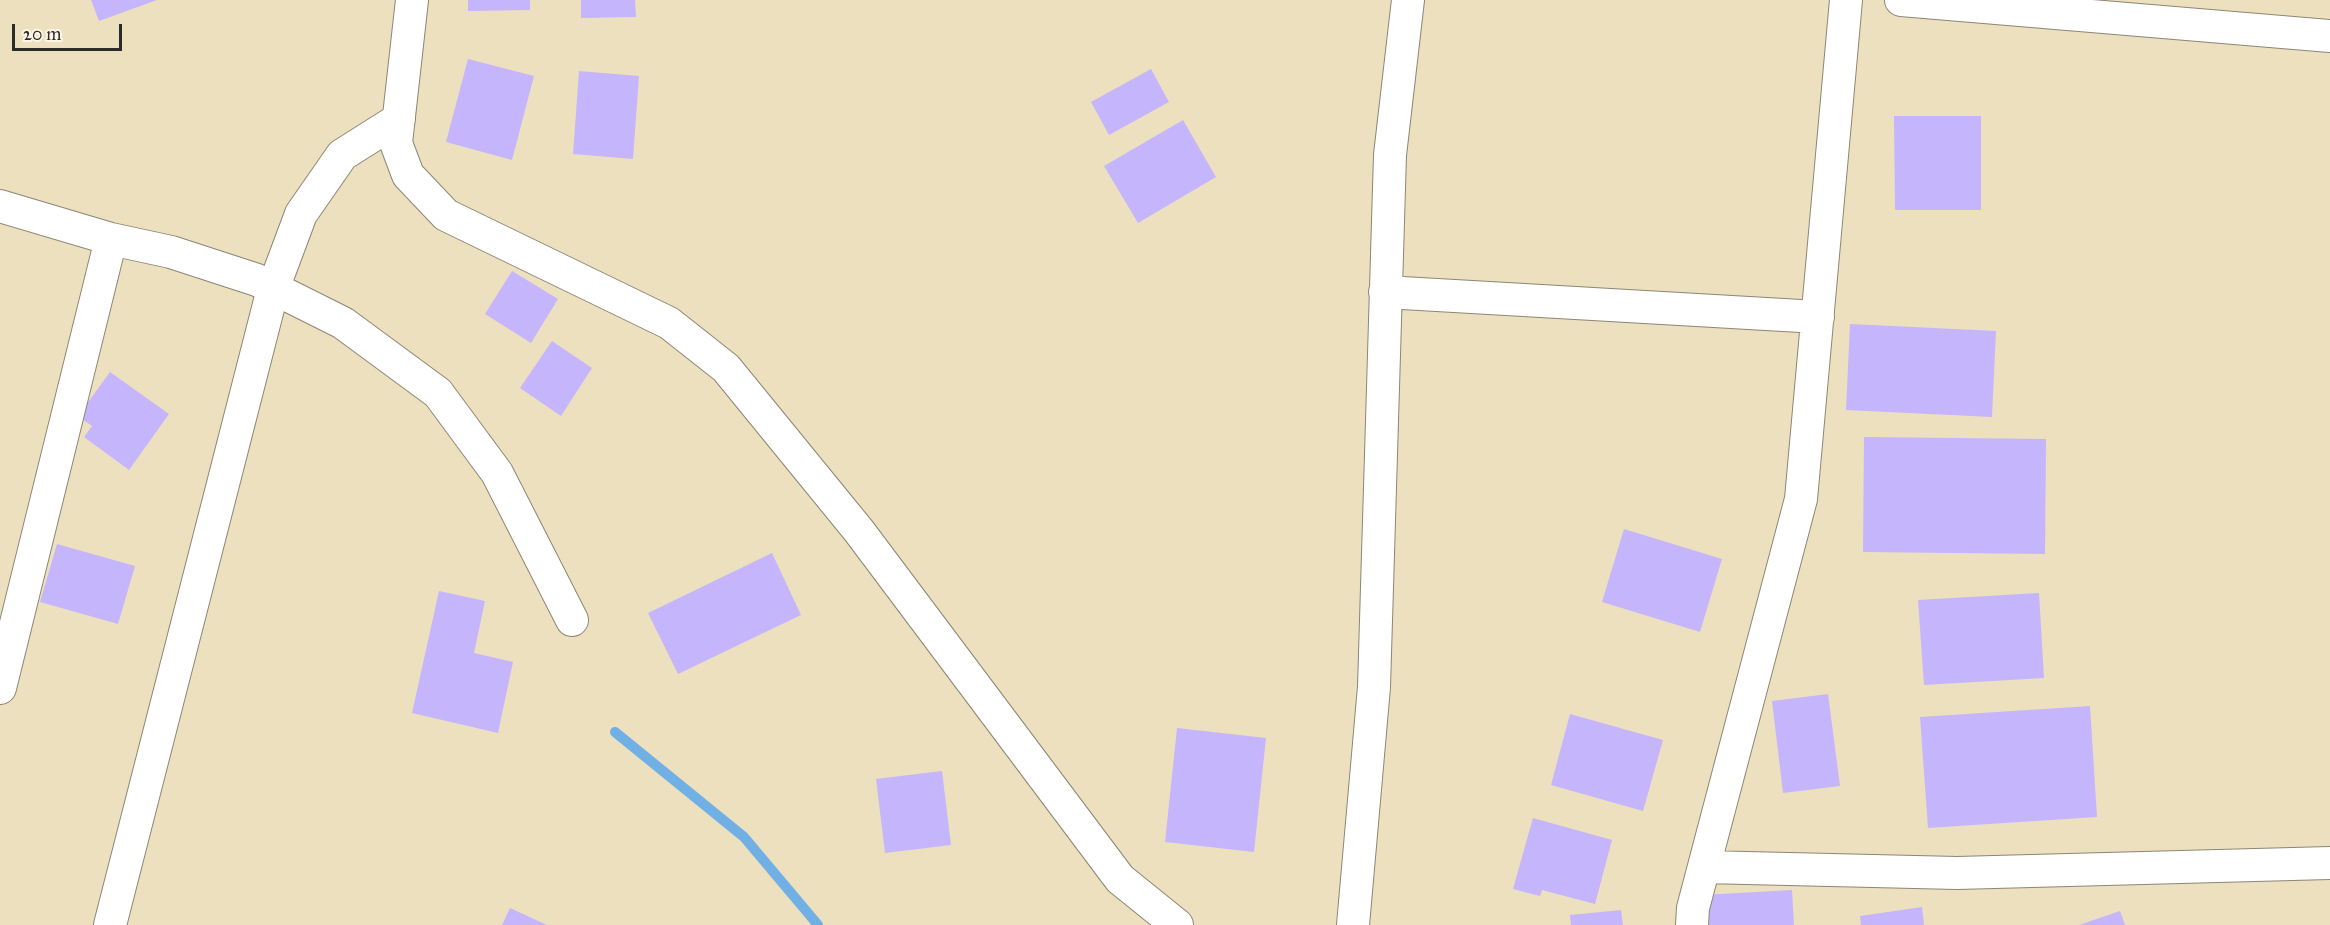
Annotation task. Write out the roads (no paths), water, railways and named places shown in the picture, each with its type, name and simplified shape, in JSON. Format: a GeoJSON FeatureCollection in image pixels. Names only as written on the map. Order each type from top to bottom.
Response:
{"type":"FeatureCollection","features":[{"type":"Feature","properties":{"kind":"street"},"geometry":{"type":"LineString","coordinates":[[412,0],[396,143],[408,175],[446,215],[669,323],[726,368],[866,541],[1120,879],[1177,925]]}},
{"type":"Feature","properties":{"kind":"street"},"geometry":{"type":"LineString","coordinates":[[1353,925],[1374,687],[1390,155],[1408,0]]}},
{"type":"Feature","properties":{"kind":"street"},"geometry":{"type":"LineString","coordinates":[[1692,925],[1693,908],[1801,499],[1846,0]]}},
{"type":"Feature","properties":{"kind":"street"},"geometry":{"type":"LineString","coordinates":[[1901,0],[2330,36]]}},
{"type":"Feature","properties":{"kind":"street"},"geometry":{"type":"LineString","coordinates":[[110,925],[273,289],[301,214],[342,155],[399,119]]}},
{"type":"Feature","properties":{"kind":"street"},"geometry":{"type":"LineString","coordinates":[[0,206],[111,239],[171,252],[273,289],[344,323],[438,393],[497,473],[572,620]]}},
{"type":"Feature","properties":{"kind":"street"},"geometry":{"type":"LineString","coordinates":[[0,688],[111,239]]}},
{"type":"Feature","properties":{"kind":"street"},"geometry":{"type":"LineString","coordinates":[[1385,292],[1818,317]]}},
{"type":"Feature","properties":{"kind":"street"},"geometry":{"type":"LineString","coordinates":[[1704,867],[1957,873],[2330,862]]}},
{"type":"Feature","properties":{"kind":"waterway"},"geometry":{"type":"LineString","coordinates":[[615,732],[744,837],[818,925]]}}]}
